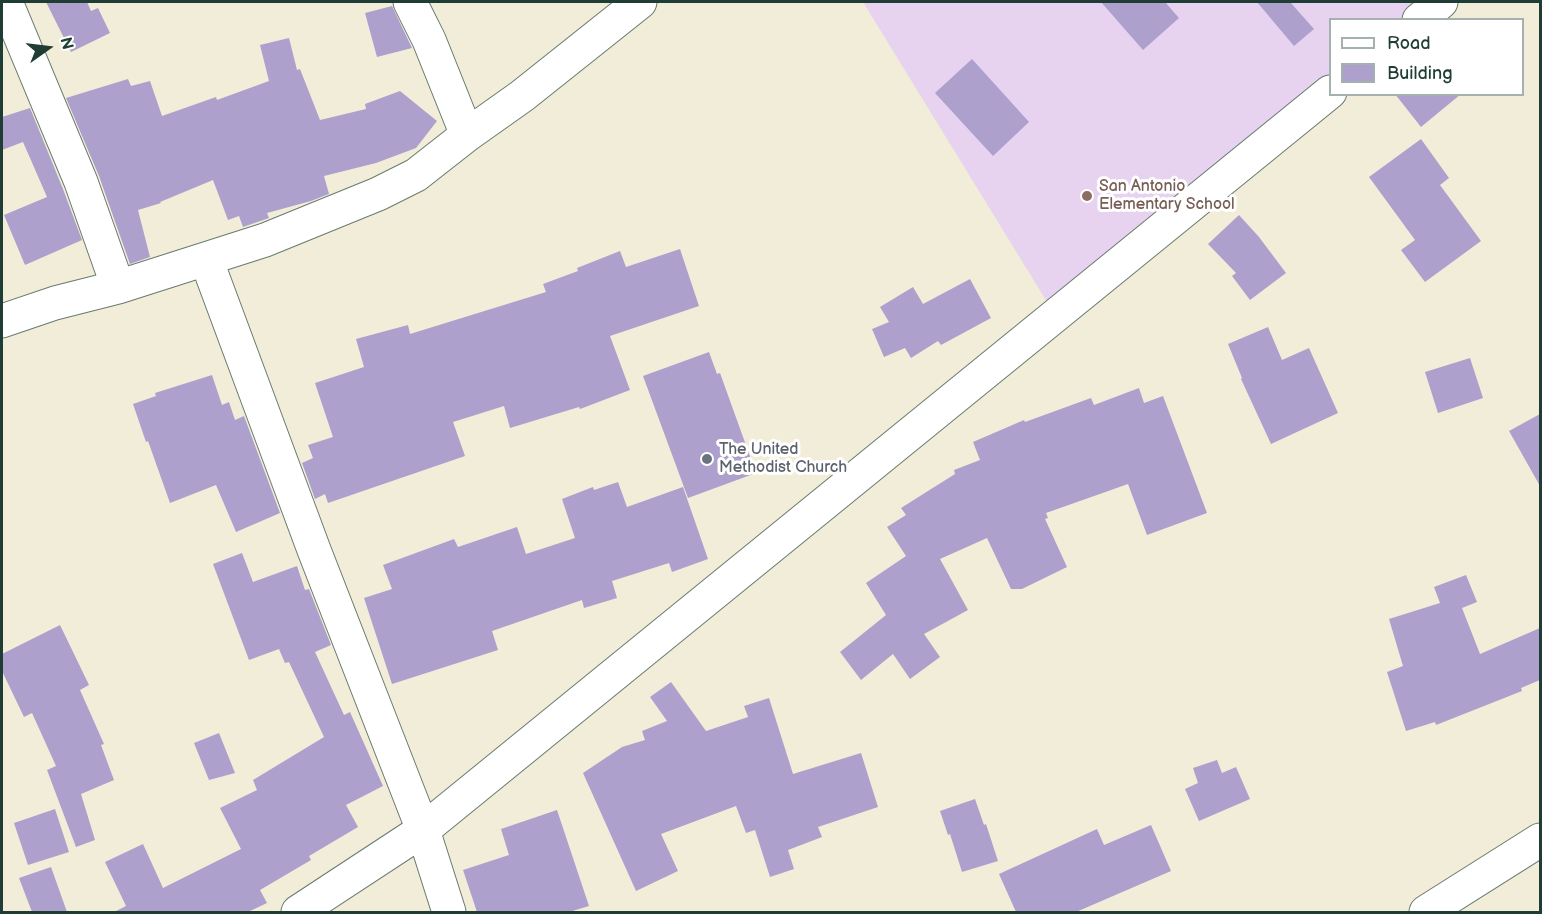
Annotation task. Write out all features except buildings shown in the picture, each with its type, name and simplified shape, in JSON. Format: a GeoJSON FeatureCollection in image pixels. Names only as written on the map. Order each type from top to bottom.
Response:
{"type":"FeatureCollection","features":[{"type":"Feature","properties":{"kind":"street"},"geometry":{"type":"LineString","coordinates":[[6,2],[81,182],[118,287]]}},
{"type":"Feature","properties":{"kind":"street"},"geometry":{"type":"LineString","coordinates":[[410,2],[429,40],[467,135]]}},
{"type":"Feature","properties":{"kind":"street"},"geometry":{"type":"LineString","coordinates":[[2,321],[266,240],[378,194],[416,175],[522,96],[640,2]]}},
{"type":"Feature","properties":{"kind":"street"},"geometry":{"type":"LineString","coordinates":[[1421,18],[1441,2]]}},
{"type":"Feature","properties":{"kind":"street"},"geometry":{"type":"LineString","coordinates":[[298,912],[423,830],[1329,93]]}},
{"type":"Feature","properties":{"kind":"street"},"geometry":{"type":"LineString","coordinates":[[206,259],[314,550],[423,830],[449,912]]}},
{"type":"Feature","properties":{"kind":"street"},"geometry":{"type":"LineString","coordinates":[[1426,912],[1540,840]]}},
{"type":"Feature","properties":{"kind":"shaded area","name":"San Antonio Elementary School"},"geometry":{"type":"Polygon","coordinates":[[[863,2],[1429,2],[1408,18],[1329,18],[1329,83],[1052,310],[863,2]]]}},
{"type":"Feature","properties":{"kind":"place","name":"San Antonio Elementary School"},"geometry":{"type":"Point","coordinates":[1087,196]}},
{"type":"Feature","properties":{"kind":"place","name":"The United Methodist Church"},"geometry":{"type":"Point","coordinates":[707,459]}}]}
